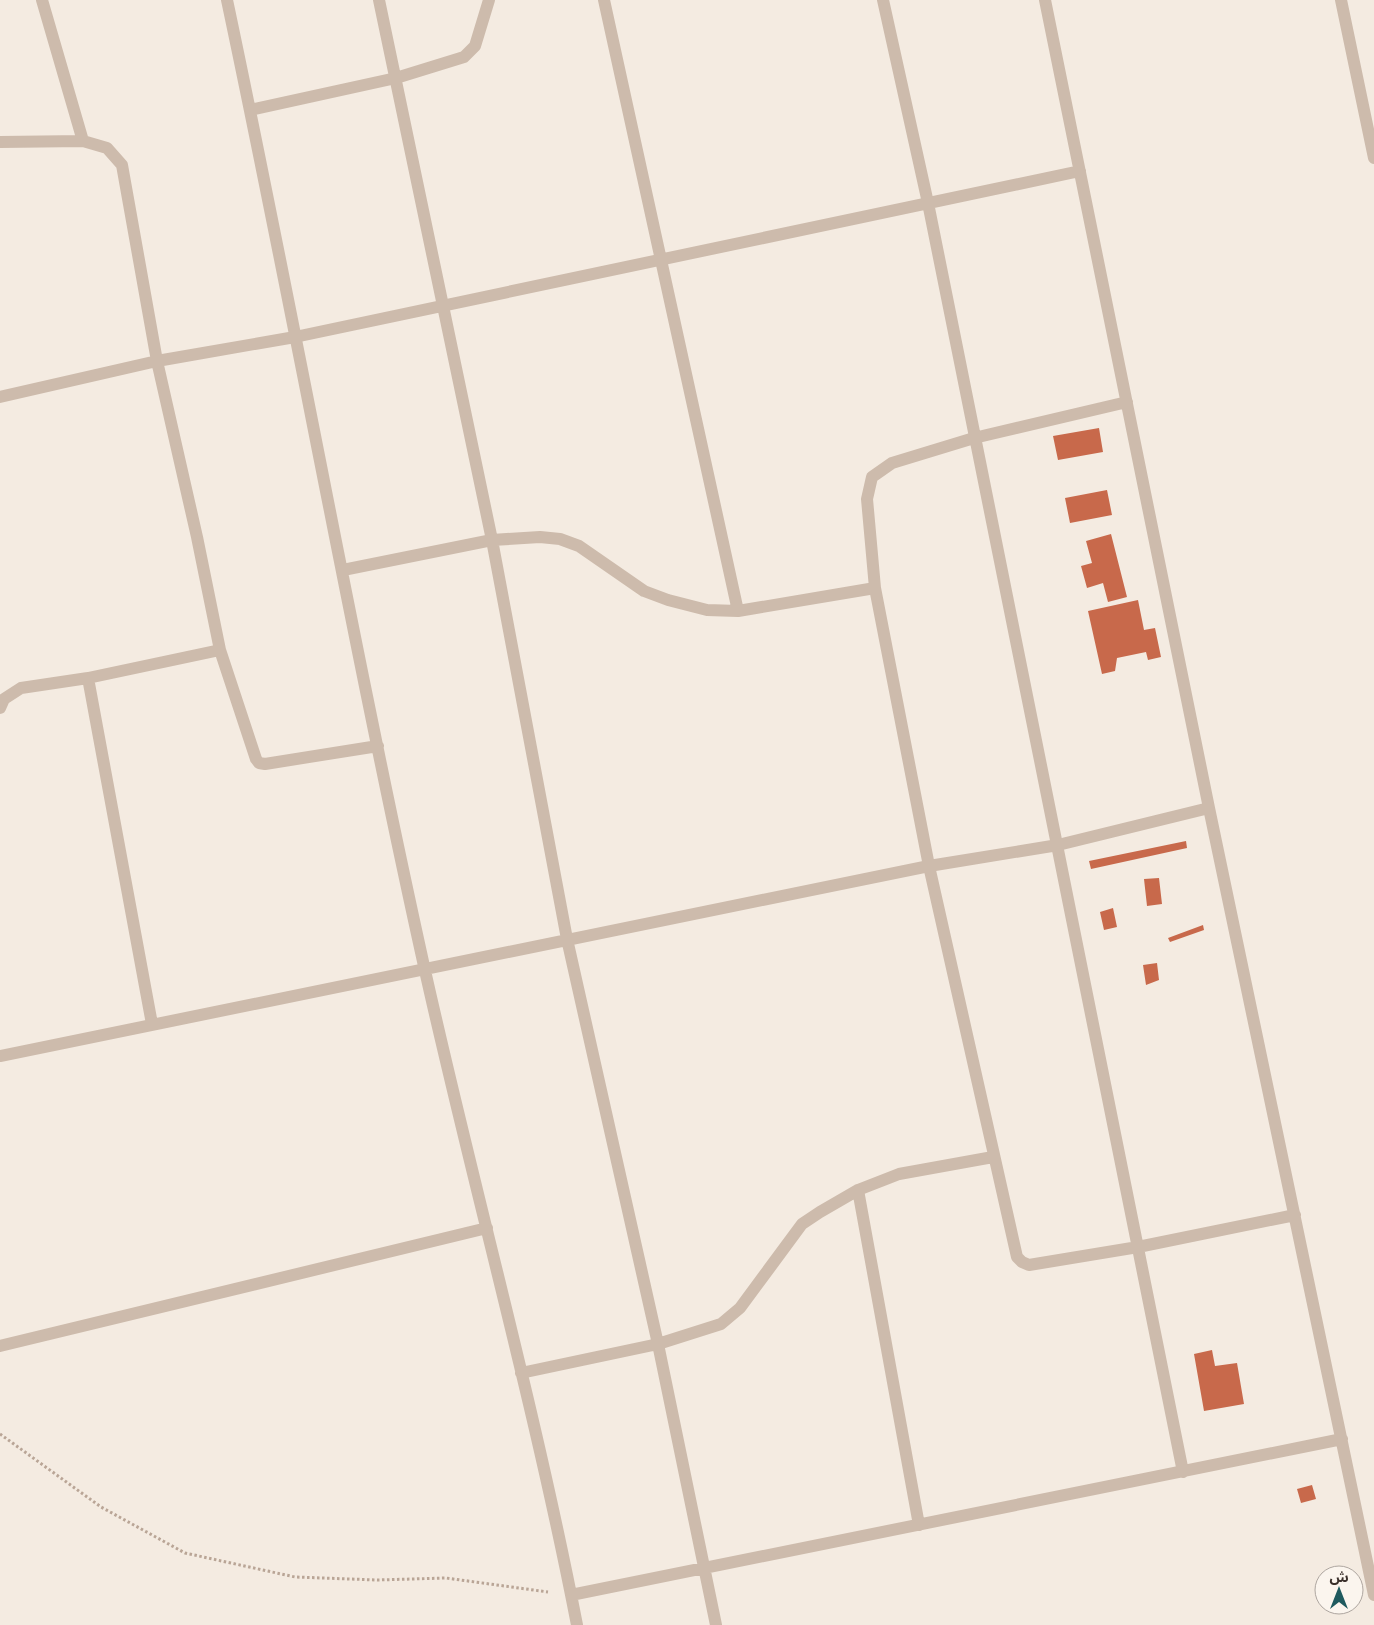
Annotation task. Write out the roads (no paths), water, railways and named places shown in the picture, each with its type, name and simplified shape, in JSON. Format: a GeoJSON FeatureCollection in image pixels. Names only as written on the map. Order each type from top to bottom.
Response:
{"type":"FeatureCollection","features":[{"type":"Feature","properties":{"kind":"street"},"geometry":{"type":"LineString","coordinates":[[42,0],[83,141]]}},
{"type":"Feature","properties":{"kind":"street"},"geometry":{"type":"LineString","coordinates":[[227,0],[323,483],[343,570],[424,968],[521,1373],[571,1595],[576,1625]]}},
{"type":"Feature","properties":{"kind":"street"},"geometry":{"type":"LineString","coordinates":[[379,0],[492,540],[567,939],[658,1344],[716,1625]]}},
{"type":"Feature","properties":{"kind":"street"},"geometry":{"type":"LineString","coordinates":[[250,110],[396,78],[464,57],[475,46],[489,0]]}},
{"type":"Feature","properties":{"kind":"street"},"geometry":{"type":"LineString","coordinates":[[604,0],[738,611]]}},
{"type":"Feature","properties":{"kind":"street"},"geometry":{"type":"LineString","coordinates":[[883,0],[928,203],[1183,1472]]}},
{"type":"Feature","properties":{"kind":"street"},"geometry":{"type":"LineString","coordinates":[[1045,0],[1209,808],[1374,1594]]}},
{"type":"Feature","properties":{"kind":"street"},"geometry":{"type":"LineString","coordinates":[[1342,0],[1374,158]]}},
{"type":"Feature","properties":{"kind":"street"},"geometry":{"type":"LineString","coordinates":[[0,142],[83,141],[107,148],[122,165],[157,361],[197,537],[220,650],[260,764],[378,746]]}},
{"type":"Feature","properties":{"kind":"street"},"geometry":{"type":"LineString","coordinates":[[0,397],[157,361],[295,337],[1080,171]]}},
{"type":"Feature","properties":{"kind":"street"},"geometry":{"type":"LineString","coordinates":[[1128,402],[974,438],[892,463],[872,477],[867,499],[875,588],[929,866],[1017,1258],[1029,1265],[1295,1215]]}},
{"type":"Feature","properties":{"kind":"street"},"geometry":{"type":"LineString","coordinates":[[343,570],[492,540],[540,537],[560,539],[579,546],[644,590],[668,600],[707,610],[738,611],[875,588]]}},
{"type":"Feature","properties":{"kind":"street"},"geometry":{"type":"LineString","coordinates":[[0,708],[4,699],[21,688],[88,678],[220,650]]}},
{"type":"Feature","properties":{"kind":"street"},"geometry":{"type":"LineString","coordinates":[[88,678],[152,1024]]}},
{"type":"Feature","properties":{"kind":"street"},"geometry":{"type":"LineString","coordinates":[[0,1056],[929,866],[1058,845],[1209,808]]}},
{"type":"Feature","properties":{"kind":"street"},"geometry":{"type":"LineString","coordinates":[[521,1373],[658,1344],[721,1324],[740,1308],[802,1224],[858,1190],[899,1174],[993,1157]]}},
{"type":"Feature","properties":{"kind":"street"},"geometry":{"type":"LineString","coordinates":[[858,1190],[919,1525]]}},
{"type":"Feature","properties":{"kind":"street"},"geometry":{"type":"LineString","coordinates":[[0,1346],[487,1228]]}},
{"type":"Feature","properties":{"kind":"street"},"geometry":{"type":"LineString","coordinates":[[571,1595],[1342,1439]]}}]}
